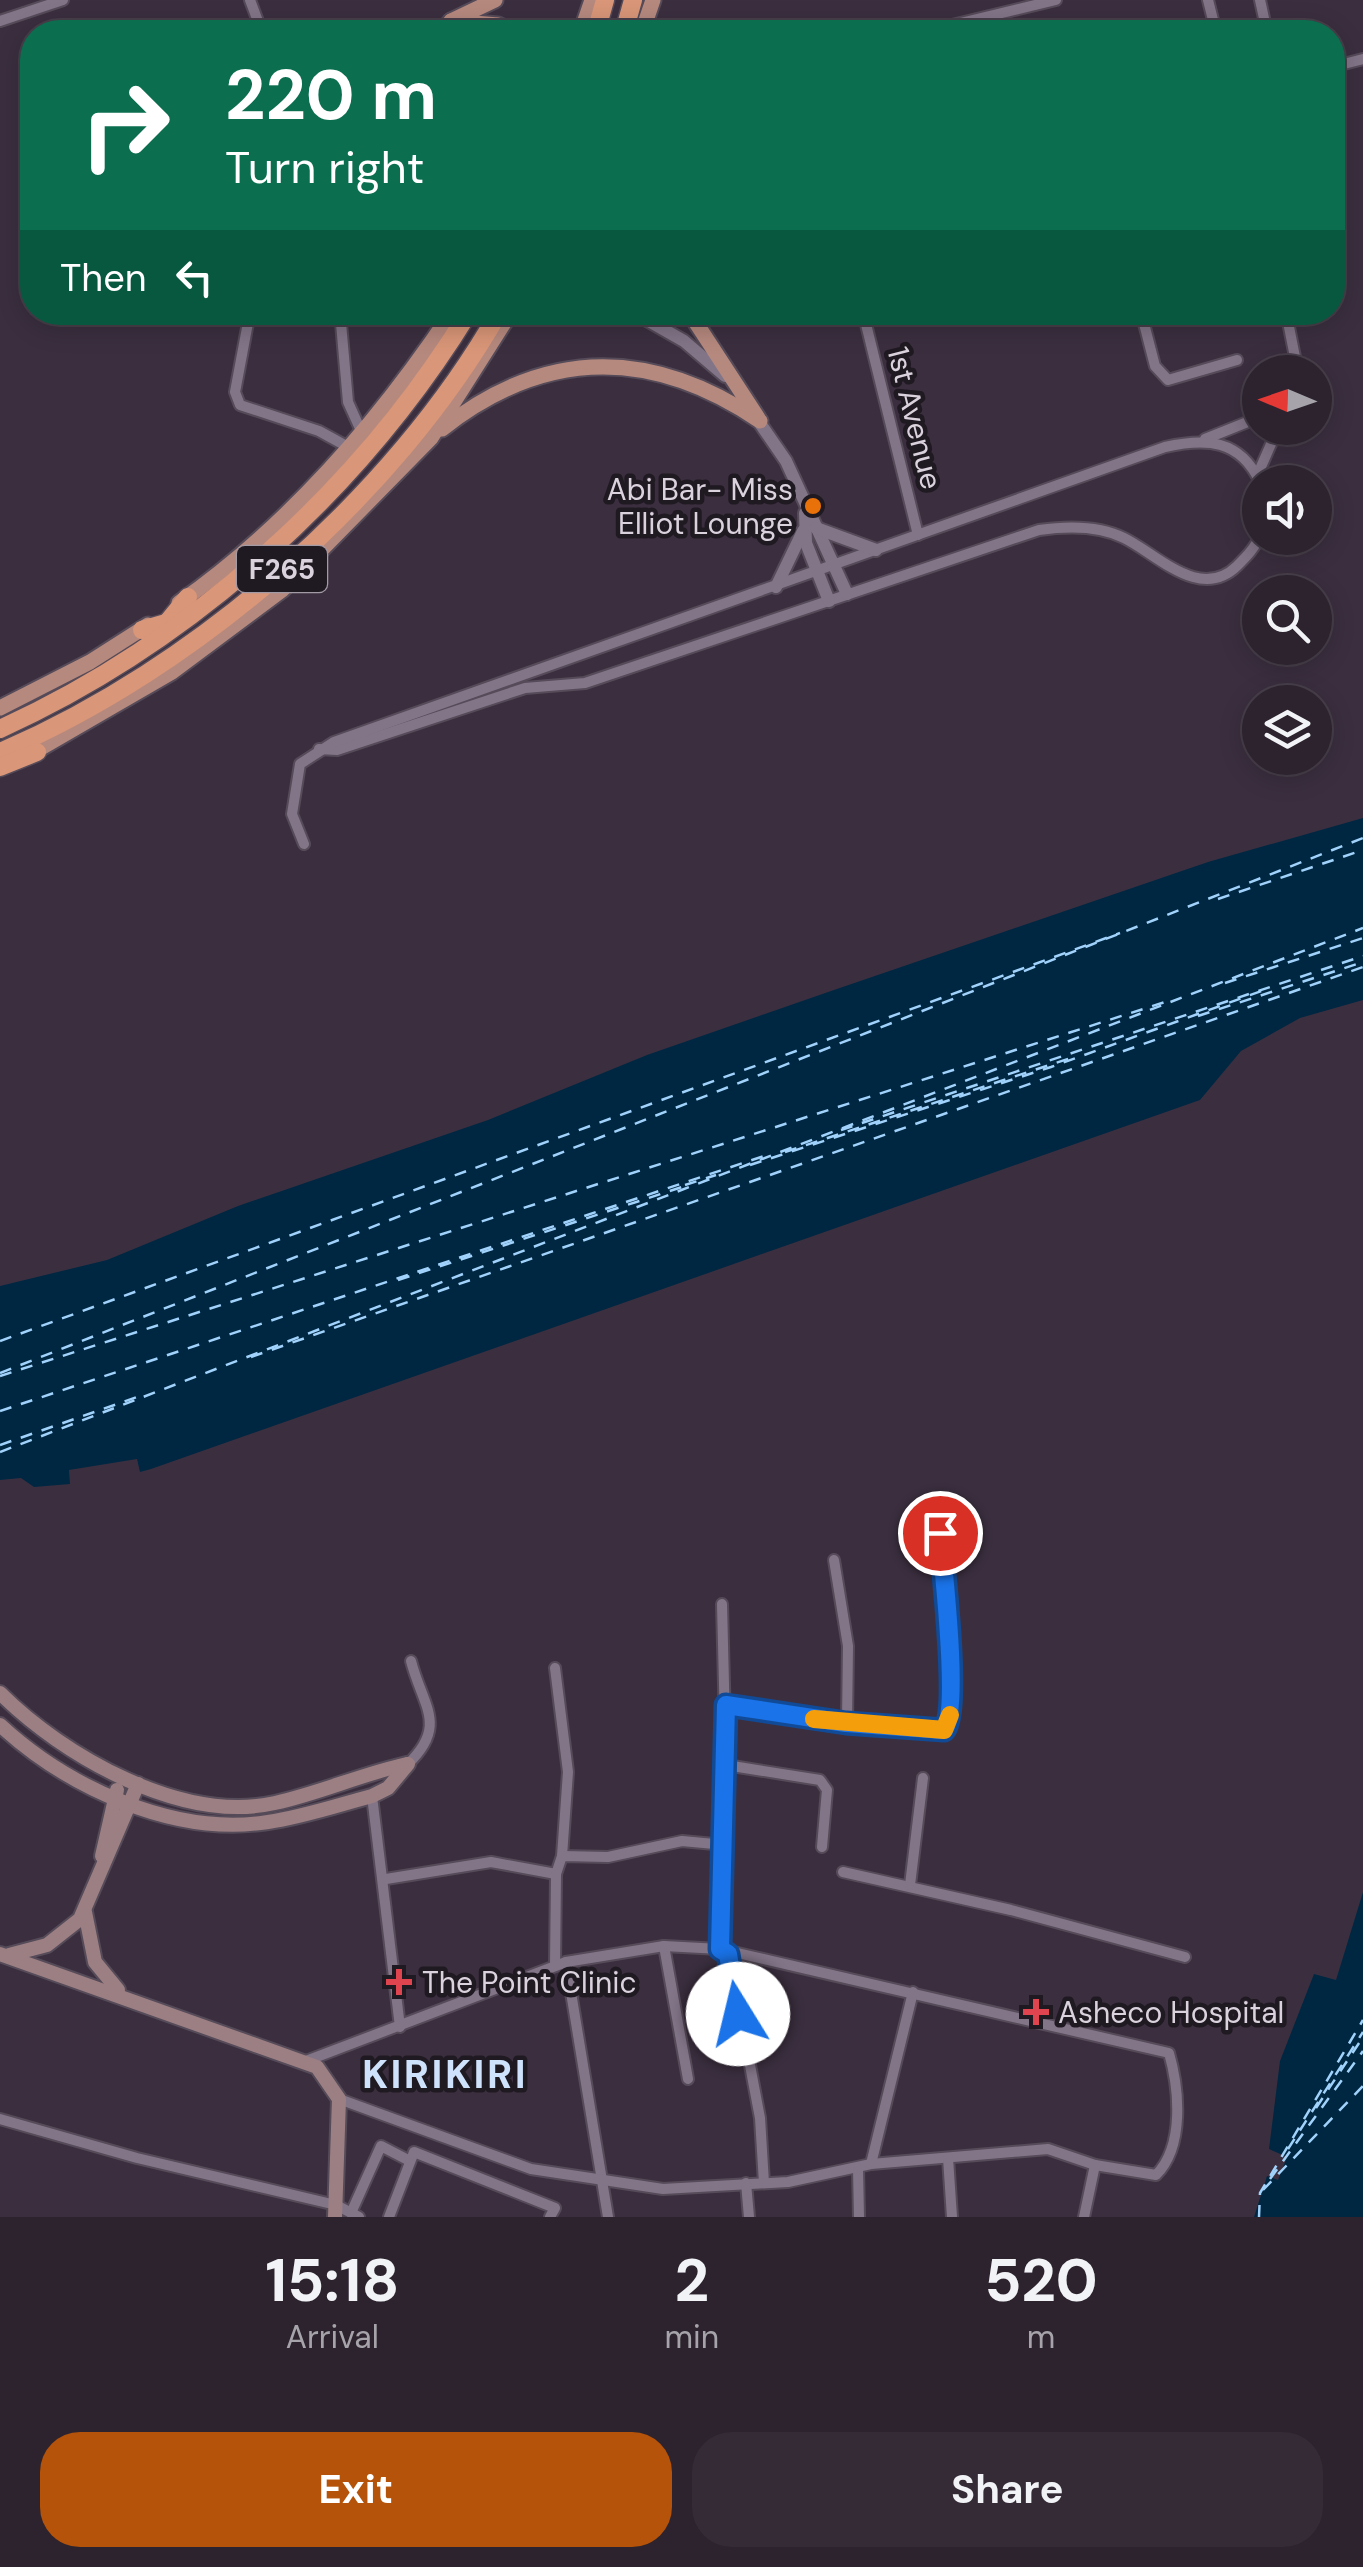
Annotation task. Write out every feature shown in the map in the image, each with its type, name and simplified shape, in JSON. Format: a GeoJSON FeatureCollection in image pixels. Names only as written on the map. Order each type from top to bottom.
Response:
{"type":"FeatureCollection","features":[{"type":"Feature","properties":{"kind":"highway","name":"F265"},"geometry":{"type":"LineString","coordinates":[[0,729],[255,562],[378,439],[460,325]]}},
{"type":"Feature","properties":{"kind":"highway","name":"F265"},"geometry":{"type":"LineString","coordinates":[[0,752],[34,745],[137,679],[280,572],[377,486],[405,455],[491,325]]}},
{"type":"Feature","properties":{"kind":"highway"},"geometry":{"type":"LineString","coordinates":[[144,638],[190,605]]}},
{"type":"Feature","properties":{"kind":"highway"},"geometry":{"type":"LineString","coordinates":[[0,767],[34,745]]}},
{"type":"Feature","properties":{"kind":"main road"},"geometry":{"type":"LineString","coordinates":[[453,20],[495,0]]}},
{"type":"Feature","properties":{"kind":"main road"},"geometry":{"type":"LineString","coordinates":[[190,605],[350,448],[442,325]]}},
{"type":"Feature","properties":{"kind":"main road"},"geometry":{"type":"LineString","coordinates":[[431,438],[502,325]]}},
{"type":"Feature","properties":{"kind":"main road"},"geometry":{"type":"LineString","coordinates":[[697,325],[760,421]]}},
{"type":"Feature","properties":{"kind":"main road"},"geometry":{"type":"LineString","coordinates":[[405,455],[470,407],[505,388],[552,370],[578,367],[647,371],[684,378],[760,421]]}},
{"type":"Feature","properties":{"kind":"main road"},"geometry":{"type":"LineString","coordinates":[[0,708],[144,638]]}},
{"type":"Feature","properties":{"kind":"main road"},"geometry":{"type":"LineString","coordinates":[[0,1694],[46,1735],[122,1778],[208,1802],[272,1804],[408,1764]]}},
{"type":"Feature","properties":{"kind":"main road"},"geometry":{"type":"LineString","coordinates":[[0,1725],[56,1769],[131,1804],[199,1820],[266,1823],[372,1796],[388,1788],[408,1764]]}},
{"type":"Feature","properties":{"kind":"main road"},"geometry":{"type":"LineString","coordinates":[[102,1862],[114,1796],[122,1778]]}},
{"type":"Feature","properties":{"kind":"main road"},"geometry":{"type":"LineString","coordinates":[[2,1954],[47,1945],[74,1925],[86,1908],[102,1862],[138,1784]]}},
{"type":"Feature","properties":{"kind":"main road"},"geometry":{"type":"LineString","coordinates":[[86,1908],[86,1934],[95,1962],[122,1994]]}},
{"type":"Feature","properties":{"kind":"main road"},"geometry":{"type":"LineString","coordinates":[[2,1954],[306,2060],[325,2076],[339,2099],[336,2211]]}},
{"type":"Feature","properties":{"kind":"street"},"geometry":{"type":"LineString","coordinates":[[18,0],[18,15]]}},
{"type":"Feature","properties":{"kind":"street"},"geometry":{"type":"LineString","coordinates":[[0,21],[63,0]]}},
{"type":"Feature","properties":{"kind":"street"},"geometry":{"type":"LineString","coordinates":[[974,20],[1056,0]]}},
{"type":"Feature","properties":{"kind":"street"},"geometry":{"type":"LineString","coordinates":[[248,325],[236,400],[350,448]]}},
{"type":"Feature","properties":{"kind":"street"},"geometry":{"type":"LineString","coordinates":[[341,325],[348,402],[362,433]]}},
{"type":"Feature","properties":{"kind":"street"},"geometry":{"type":"LineString","coordinates":[[657,325],[684,340],[720,371],[786,461],[806,510],[818,571],[829,600]]}},
{"type":"Feature","properties":{"kind":"street","name":"1st Avenue"},"geometry":{"type":"LineString","coordinates":[[866,325],[918,536]]}},
{"type":"Feature","properties":{"kind":"street"},"geometry":{"type":"LineString","coordinates":[[1145,325],[1155,366],[1168,380],[1236,360]]}},
{"type":"Feature","properties":{"kind":"street"},"geometry":{"type":"LineString","coordinates":[[1289,325],[1295,355]]}},
{"type":"Feature","properties":{"kind":"street"},"geometry":{"type":"LineString","coordinates":[[304,844],[292,814],[300,764],[318,749],[510,676],[776,587],[1165,446],[1204,439],[1242,424]]}},
{"type":"Feature","properties":{"kind":"street"},"geometry":{"type":"LineString","coordinates":[[1204,439],[1234,449],[1247,465]]}},
{"type":"Feature","properties":{"kind":"street"},"geometry":{"type":"LineString","coordinates":[[318,749],[337,750],[525,688],[585,684],[847,594],[1062,526],[1125,538],[1178,573],[1195,577],[1232,571],[1244,555]]}},
{"type":"Feature","properties":{"kind":"street"},"geometry":{"type":"LineString","coordinates":[[810,528],[876,550]]}},
{"type":"Feature","properties":{"kind":"street"},"geometry":{"type":"LineString","coordinates":[[810,528],[847,594]]}},
{"type":"Feature","properties":{"kind":"street"},"geometry":{"type":"LineString","coordinates":[[776,587],[810,528]]}},
{"type":"Feature","properties":{"kind":"street"},"geometry":{"type":"LineString","coordinates":[[726,1705],[846,1723],[944,1730],[950,1722],[940,1533]]}},
{"type":"Feature","properties":{"kind":"street"},"geometry":{"type":"LineString","coordinates":[[834,1560],[848,1646],[846,1723]]}},
{"type":"Feature","properties":{"kind":"street"},"geometry":{"type":"LineString","coordinates":[[722,1604],[726,1705],[724,1952],[760,2118],[764,2183]]}},
{"type":"Feature","properties":{"kind":"street"},"geometry":{"type":"LineString","coordinates":[[408,1764],[426,1746],[432,1726],[411,1662]]}},
{"type":"Feature","properties":{"kind":"street"},"geometry":{"type":"LineString","coordinates":[[555,1668],[568,1772],[562,1856],[556,1874],[560,1964],[608,2217]]}},
{"type":"Feature","properties":{"kind":"street"},"geometry":{"type":"LineString","coordinates":[[726,1765],[820,1780],[827,1790],[822,1847]]}},
{"type":"Feature","properties":{"kind":"street"},"geometry":{"type":"LineString","coordinates":[[910,1885],[923,1778]]}},
{"type":"Feature","properties":{"kind":"street"},"geometry":{"type":"LineString","coordinates":[[372,1796],[386,1880],[400,2027]]}},
{"type":"Feature","properties":{"kind":"street"},"geometry":{"type":"LineString","coordinates":[[562,1856],[608,1857],[682,1841],[725,1844]]}},
{"type":"Feature","properties":{"kind":"street"},"geometry":{"type":"LineString","coordinates":[[386,1880],[491,1862],[556,1874]]}},
{"type":"Feature","properties":{"kind":"street"},"geometry":{"type":"LineString","coordinates":[[843,1872],[910,1885],[1185,1957]]}},
{"type":"Feature","properties":{"kind":"street"},"geometry":{"type":"LineString","coordinates":[[664,1946],[688,2079]]}},
{"type":"Feature","properties":{"kind":"street"},"geometry":{"type":"LineString","coordinates":[[306,2060],[560,1964],[664,1946],[724,1952],[913,1992],[1169,2053],[1179,2102],[1162,2169],[1156,2175],[1095,2165],[1048,2149],[871,2164],[764,2183],[663,2189],[531,2170],[339,2099]]}},
{"type":"Feature","properties":{"kind":"street"},"geometry":{"type":"LineString","coordinates":[[871,2164],[913,1992]]}},
{"type":"Feature","properties":{"kind":"street"},"geometry":{"type":"LineString","coordinates":[[0,2119],[355,2215],[381,2146],[410,2161]]}},
{"type":"Feature","properties":{"kind":"street"},"geometry":{"type":"LineString","coordinates":[[388,2217],[414,2152],[554,2208],[550,2217]]}},
{"type":"Feature","properties":{"kind":"street"},"geometry":{"type":"LineString","coordinates":[[948,2158],[952,2217]]}},
{"type":"Feature","properties":{"kind":"street"},"geometry":{"type":"LineString","coordinates":[[1084,2217],[1095,2165]]}},
{"type":"Feature","properties":{"kind":"street"},"geometry":{"type":"LineString","coordinates":[[858,2168],[858,2217]]}},
{"type":"Feature","properties":{"kind":"street"},"geometry":{"type":"LineString","coordinates":[[746,2183],[749,2217]]}},
{"type":"Feature","properties":{"kind":"water"},"geometry":{"type":"Polygon","coordinates":[[[1363,818],[1363,1000],[1300,1018],[1241,1051],[1200,1100],[151,1469],[140,1472],[137,1459],[69,1470],[70,1484],[34,1487],[21,1478],[0,1480],[0,1286],[107,1260],[238,1206],[488,1120],[647,1055],[1208,862],[1363,818]]]}},
{"type":"Feature","properties":{"kind":"water"},"geometry":{"type":"Polygon","coordinates":[[[1363,1892],[1363,2217],[1254,2217],[1267,2176],[1278,2180],[1287,2157],[1269,2149],[1280,2061],[1314,1974],[1336,1980],[1363,1892]]]}},
{"type":"Feature","properties":{"kind":"ferry route"},"geometry":{"type":"LineString","coordinates":[[0,1373],[1363,838]]}},
{"type":"Feature","properties":{"kind":"ferry route"},"geometry":{"type":"LineString","coordinates":[[1218,899],[1363,850]]}},
{"type":"Feature","properties":{"kind":"ferry route"},"geometry":{"type":"LineString","coordinates":[[0,1452],[1363,928]]}},
{"type":"Feature","properties":{"kind":"ferry route"},"geometry":{"type":"LineString","coordinates":[[0,1341],[1120,933]]}},
{"type":"Feature","properties":{"kind":"ferry route"},"geometry":{"type":"LineString","coordinates":[[1225,983],[1363,938]]}},
{"type":"Feature","properties":{"kind":"ferry route"},"geometry":{"type":"LineString","coordinates":[[841,1130],[1363,956]]}},
{"type":"Feature","properties":{"kind":"ferry route"},"geometry":{"type":"LineString","coordinates":[[1198,1016],[1363,962]]}},
{"type":"Feature","properties":{"kind":"ferry route"},"geometry":{"type":"LineString","coordinates":[[251,1357],[1363,967]]}},
{"type":"Feature","properties":{"kind":"ferry route"},"geometry":{"type":"LineString","coordinates":[[750,1165],[1051,1067],[1267,989]]}},
{"type":"Feature","properties":{"kind":"ferry route"},"geometry":{"type":"LineString","coordinates":[[0,1376],[1165,1002]]}},
{"type":"Feature","properties":{"kind":"ferry route"},"geometry":{"type":"LineString","coordinates":[[785,1152],[1077,1056]]}},
{"type":"Feature","properties":{"kind":"ferry route"},"geometry":{"type":"LineString","coordinates":[[0,1411],[767,1155]]}},
{"type":"Feature","properties":{"kind":"ferry route"},"geometry":{"type":"LineString","coordinates":[[685,1185],[716,1175]]}},
{"type":"Feature","properties":{"kind":"ferry route"},"geometry":{"type":"LineString","coordinates":[[398,1280],[685,1186]]}},
{"type":"Feature","properties":{"kind":"ferry route"},"geometry":{"type":"LineString","coordinates":[[0,1445],[140,1396]]}},
{"type":"Feature","properties":{"kind":"ferry route"},"geometry":{"type":"LineString","coordinates":[[1259,2217],[1260,2193],[1363,2020]]}},
{"type":"Feature","properties":{"kind":"ferry route"},"geometry":{"type":"LineString","coordinates":[[1288,2149],[1363,2032]]}},
{"type":"Feature","properties":{"kind":"ferry route"},"geometry":{"type":"LineString","coordinates":[[1316,2108],[1363,2037]]}},
{"type":"Feature","properties":{"kind":"ferry route"},"geometry":{"type":"LineString","coordinates":[[1270,2179],[1363,2051]]}},
{"type":"Feature","properties":{"kind":"ferry route"},"geometry":{"type":"LineString","coordinates":[[1263,2190],[1363,2086]]}},
{"type":"Feature","properties":{"kind":"slow traffic"},"geometry":{"type":"LineString","coordinates":[[814,1719],[944,1730],[950,1715]]}},
{"type":"Feature","properties":{"kind":"place","name":"Abi Bar- Miss Elliot Lounge"},"geometry":{"type":"Point","coordinates":[813,506]}},
{"type":"Feature","properties":{"kind":"place","name":"The Point Clinic"},"geometry":{"type":"Point","coordinates":[399,1982]}},
{"type":"Feature","properties":{"kind":"place","name":"Asheco Hospital"},"geometry":{"type":"Point","coordinates":[1036,2012]}},
{"type":"Feature","properties":{"kind":"district","name":"KIRIKIRI"},"geometry":{"type":"Point","coordinates":[445,2074]}},
{"type":"Feature","properties":{"kind":"route"},"geometry":{"type":"LineString","coordinates":[[738,2014],[728,1954],[720,1949],[726,1705],[846,1723],[944,1730],[950,1722],[951,1690],[940,1533]]}}]}
